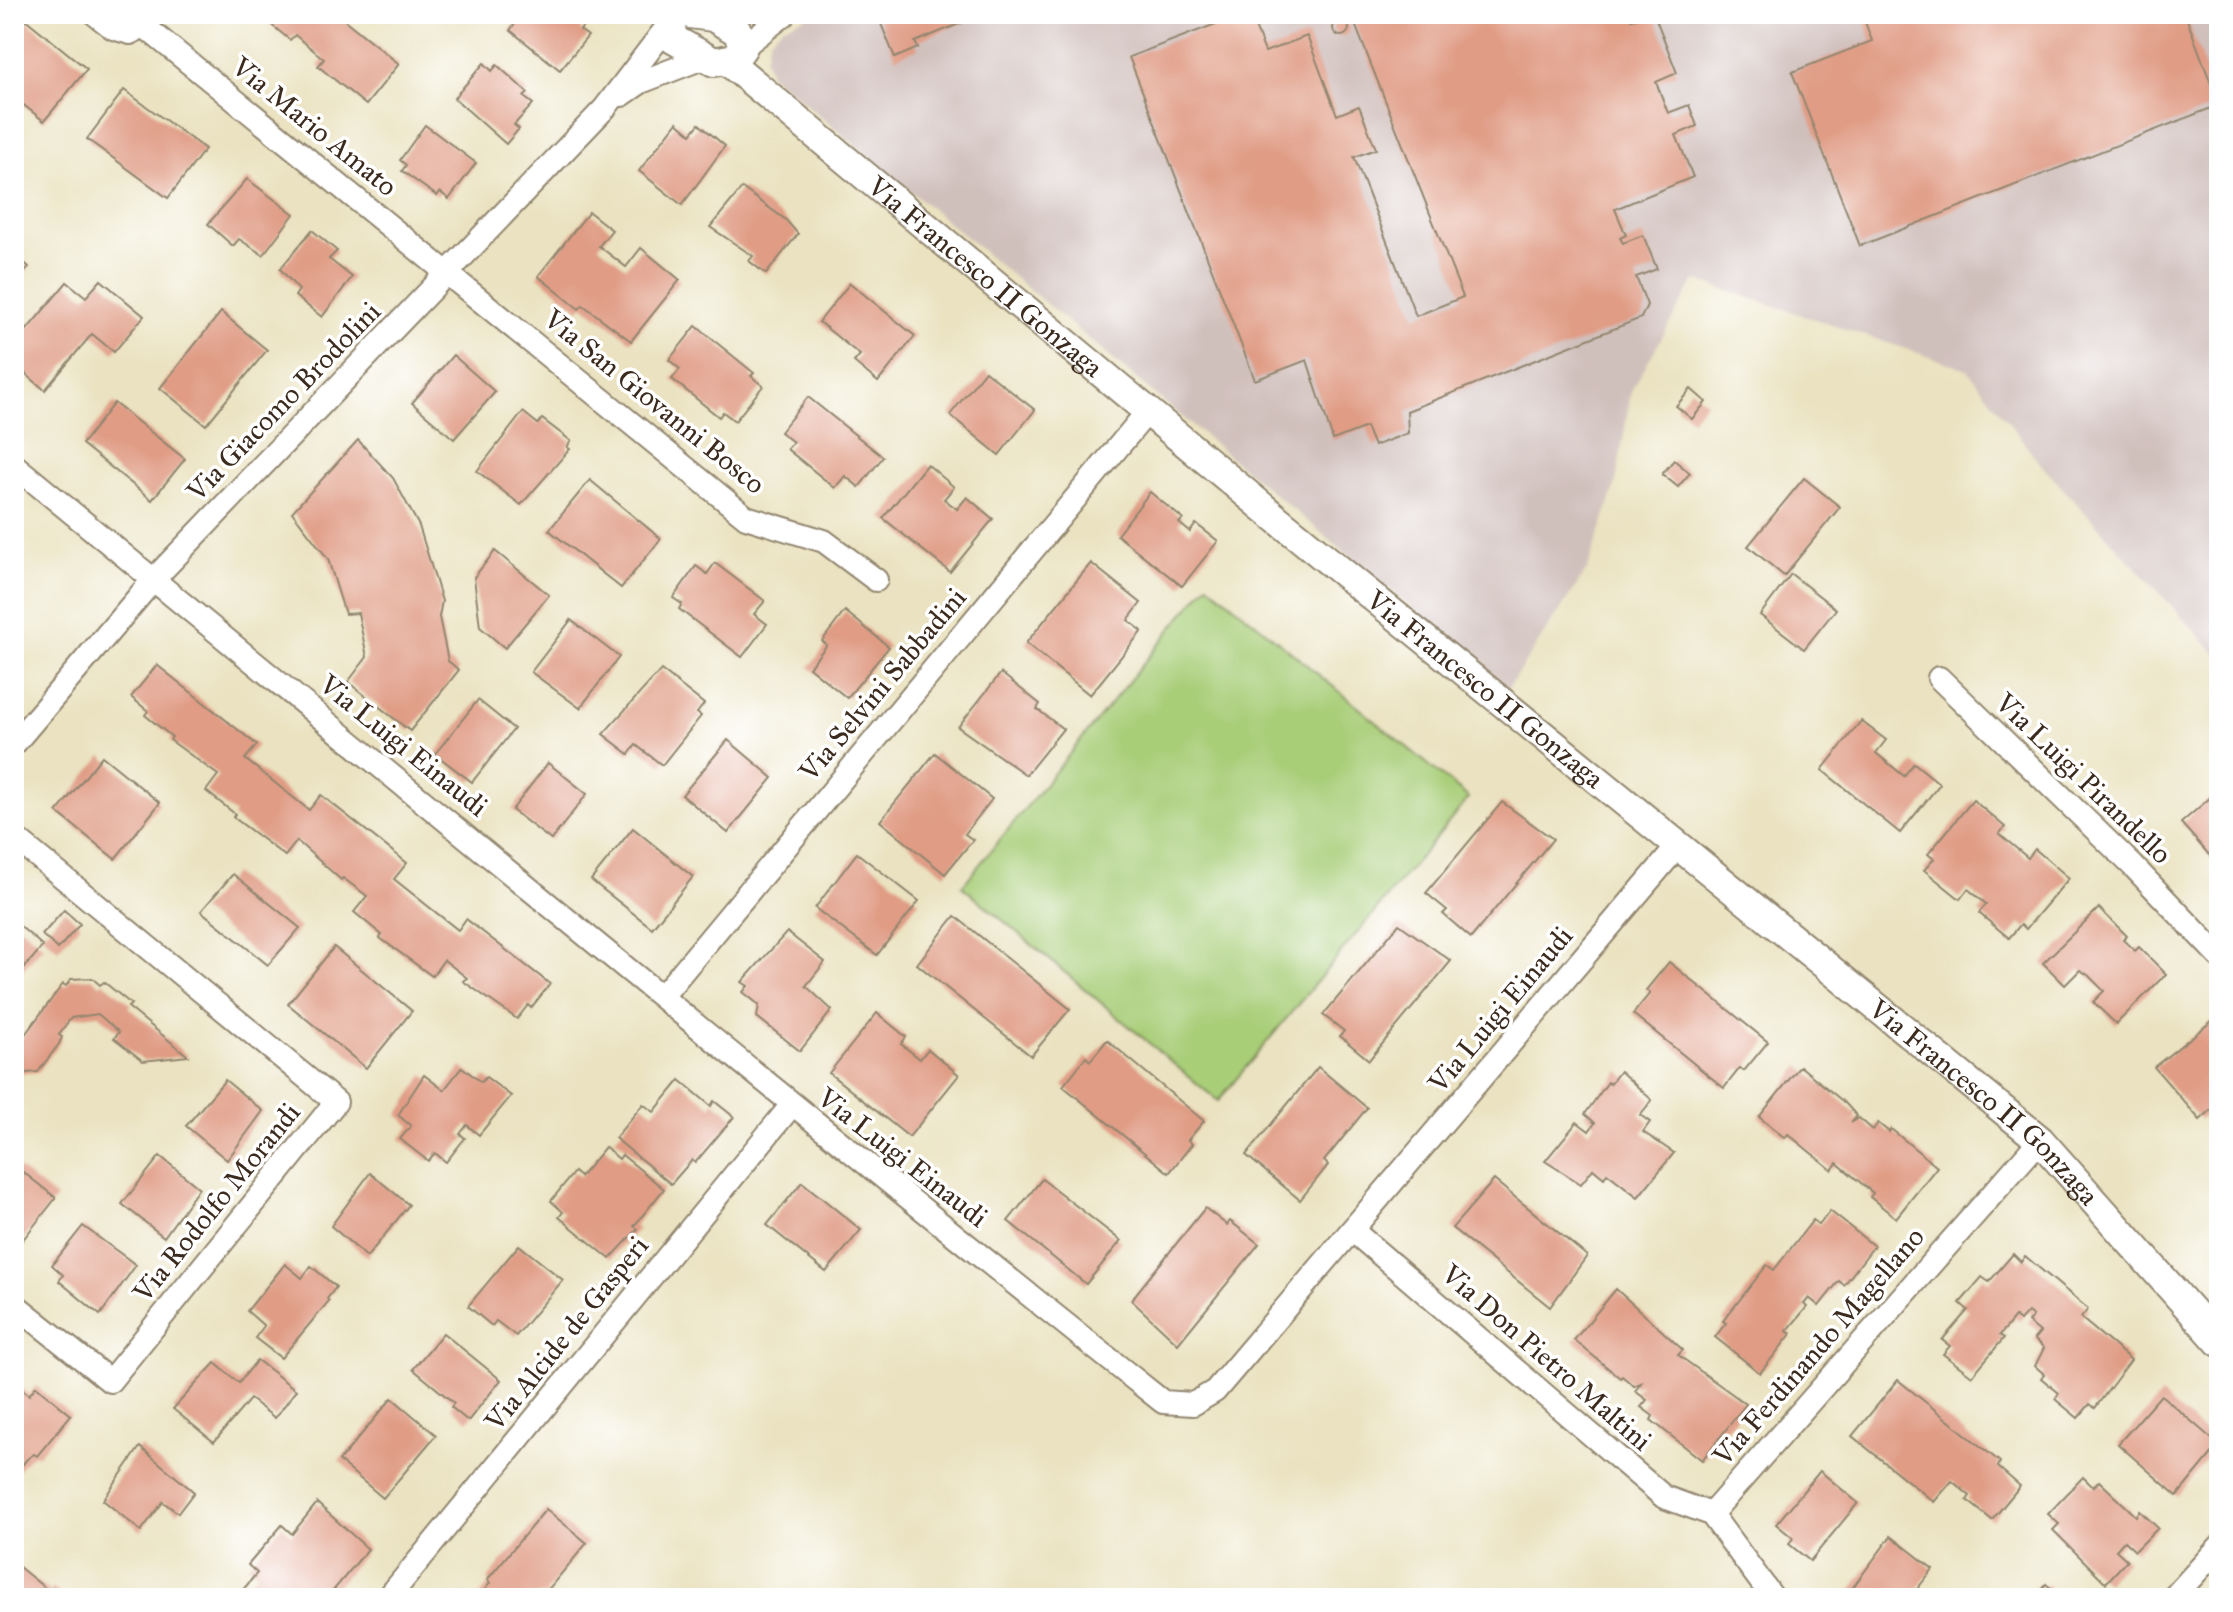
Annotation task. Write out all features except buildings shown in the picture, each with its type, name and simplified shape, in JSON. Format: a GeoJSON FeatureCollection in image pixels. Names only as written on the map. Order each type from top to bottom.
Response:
{"type":"FeatureCollection","features":[{"type":"Feature","properties":{"kind":"street","name":"Via Mario Amato"},"geometry":{"type":"LineString","coordinates":[[95,14],[113,28],[130,33],[149,20],[448,272]]}},
{"type":"Feature","properties":{"kind":"street"},"geometry":{"type":"LineString","coordinates":[[605,108],[641,82],[724,55],[785,14]]}},
{"type":"Feature","properties":{"kind":"street"},"geometry":{"type":"LineString","coordinates":[[605,108],[688,16]]}},
{"type":"Feature","properties":{"kind":"street","name":"Via Francesco II Gonzaga"},"geometry":{"type":"LineString","coordinates":[[724,55],[738,32],[688,16],[673,39],[724,55],[1148,411],[2040,1140],[2219,1342]]}},
{"type":"Feature","properties":{"kind":"street","name":"Via Giacomo Brodolini"},"geometry":{"type":"LineString","coordinates":[[14,744],[153,580],[605,108]]}},
{"type":"Feature","properties":{"kind":"street","name":"Via San Giovanni Bosco"},"geometry":{"type":"LineString","coordinates":[[448,272],[746,517],[824,541],[876,580]]}},
{"type":"Feature","properties":{"kind":"street","name":"Via Selvini Sabbadini"},"geometry":{"type":"LineString","coordinates":[[663,995],[1148,411]]}},
{"type":"Feature","properties":{"kind":"street","name":"Via Luigi Einaudi"},"geometry":{"type":"LineString","coordinates":[[14,465],[663,995],[791,1106],[1163,1402],[1193,1404],[1215,1391],[1678,846]]}},
{"type":"Feature","properties":{"kind":"street","name":"Via Luigi Pirandello"},"geometry":{"type":"LineString","coordinates":[[1939,678],[2133,866],[2219,956]]}},
{"type":"Feature","properties":{"kind":"street","name":"Via Rodolfo Morandi"},"geometry":{"type":"LineString","coordinates":[[14,837],[336,1102],[110,1381],[14,1304]]}},
{"type":"Feature","properties":{"kind":"street","name":"Via Alcide de Gasperi"},"geometry":{"type":"LineString","coordinates":[[388,1598],[791,1106]]}},
{"type":"Feature","properties":{"kind":"street","name":"Via Ferdinando Magellano"},"geometry":{"type":"LineString","coordinates":[[1711,1514],[2040,1140]]}},
{"type":"Feature","properties":{"kind":"street","name":"Via Don Pietro Maltini"},"geometry":{"type":"LineString","coordinates":[[1352,1230],[1664,1497],[1711,1514]]}},
{"type":"Feature","properties":{"kind":"street"},"geometry":{"type":"LineString","coordinates":[[1711,1514],[1773,1598]]}},
{"type":"Feature","properties":{"kind":"street"},"geometry":{"type":"LineString","coordinates":[[2173,1598],[2219,1547]]}},
{"type":"Feature","properties":{"kind":"shaded area"},"geometry":{"type":"Polygon","coordinates":[[[813,14],[2219,14],[2219,657],[2044,468],[1967,369],[1695,280],[1631,391],[1615,487],[1587,570],[1508,688],[770,74],[765,58],[770,39],[782,27],[813,14]]]}},
{"type":"Feature","properties":{"kind":"green space"},"geometry":{"type":"Polygon","coordinates":[[[1208,584],[1469,798],[1218,1101],[962,886],[1208,584]]]}}]}
